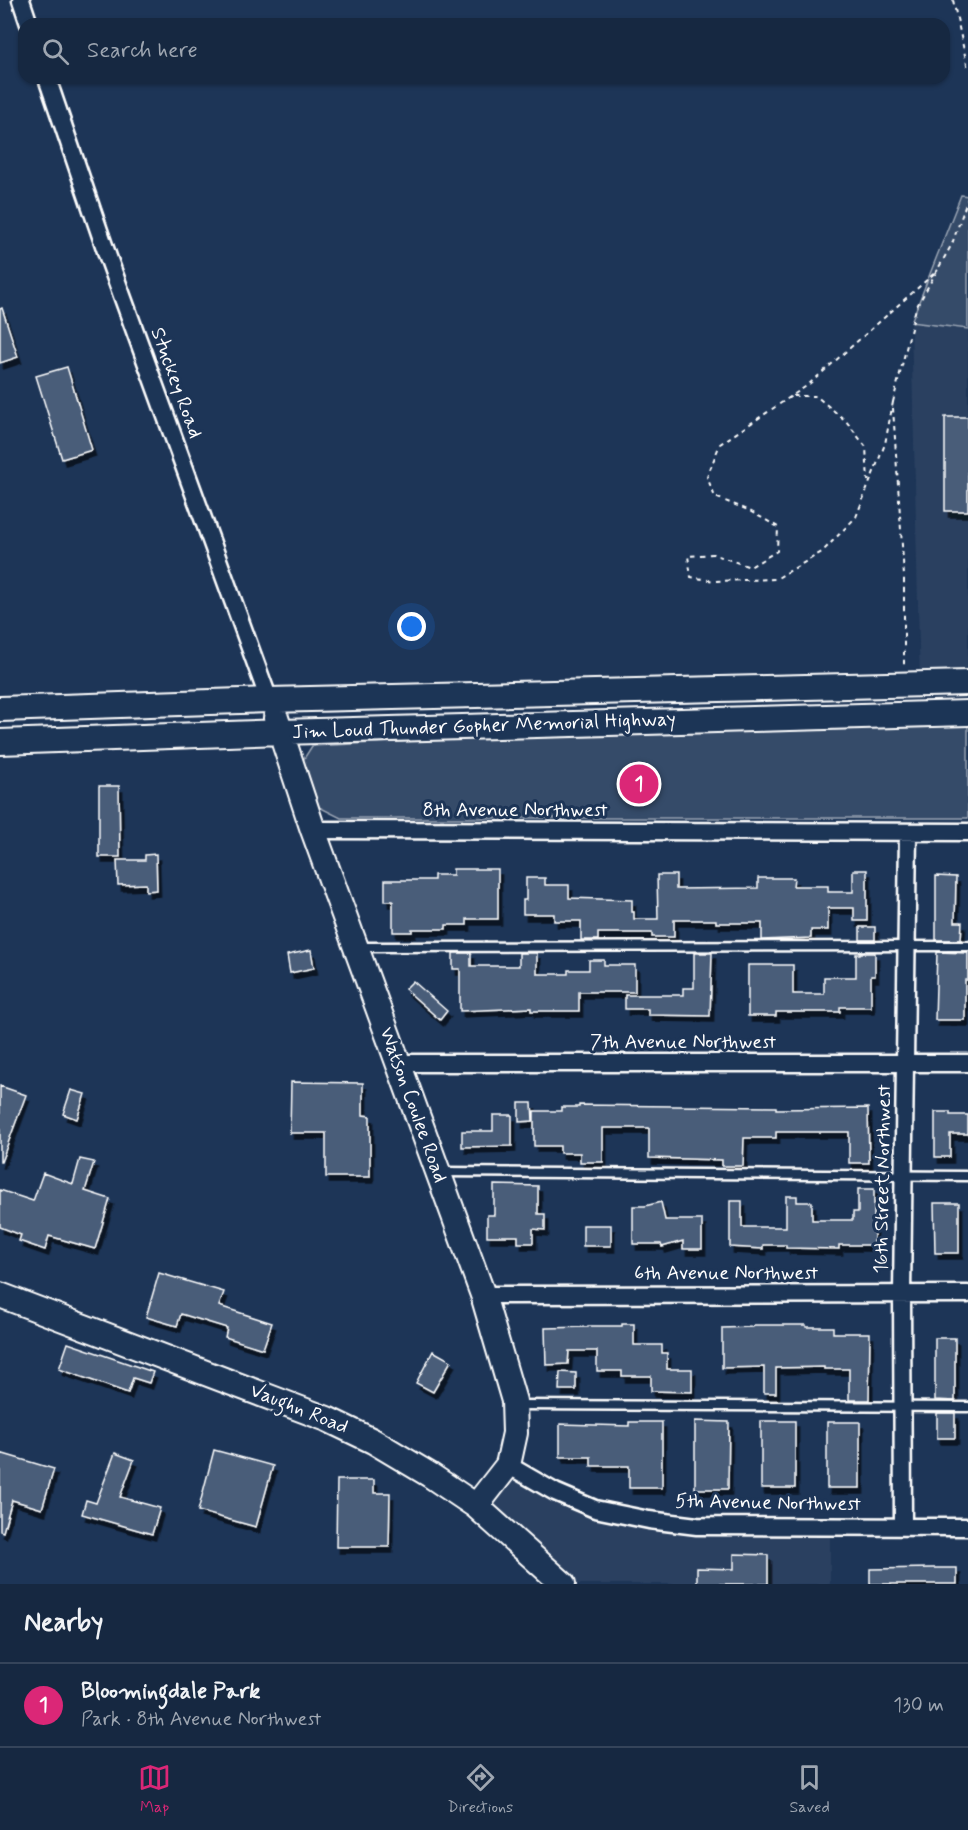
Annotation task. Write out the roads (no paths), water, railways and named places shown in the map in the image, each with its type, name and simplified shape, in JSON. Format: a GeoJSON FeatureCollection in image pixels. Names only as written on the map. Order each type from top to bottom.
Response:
{"type":"FeatureCollection","features":[{"type":"Feature","properties":{"kind":"main road","name":"Jim Loud Thunder Gopher Memorial Highway"},"geometry":{"type":"LineString","coordinates":[[0,709],[968,683]]}},
{"type":"Feature","properties":{"kind":"main road","name":"Watson Coulee Road"},"geometry":{"type":"LineString","coordinates":[[269,700],[313,830],[483,1295],[514,1405],[515,1433],[507,1465],[476,1506]]}},
{"type":"Feature","properties":{"kind":"main road","name":"Jim Loud Thunder Gopher Memorial Highway"},"geometry":{"type":"LineString","coordinates":[[0,742],[968,712]]}},
{"type":"Feature","properties":{"kind":"main road","name":"Vaughn Road"},"geometry":{"type":"LineString","coordinates":[[0,1295],[327,1419],[373,1441],[476,1506],[563,1584]]}},
{"type":"Feature","properties":{"kind":"street"},"geometry":{"type":"LineString","coordinates":[[21,0],[27,18]]}},
{"type":"Feature","properties":{"kind":"street","name":"Stuckey Road"},"geometry":{"type":"LineString","coordinates":[[49,84],[108,257],[269,700]]}},
{"type":"Feature","properties":{"kind":"street","name":"8th Avenue Northwest"},"geometry":{"type":"LineString","coordinates":[[313,830],[968,832]]}},
{"type":"Feature","properties":{"kind":"street","name":"16th Street Northwest"},"geometry":{"type":"LineString","coordinates":[[903,1527],[902,1293],[908,832]]}},
{"type":"Feature","properties":{"kind":"street","name":"7th Avenue Northwest"},"geometry":{"type":"LineString","coordinates":[[398,1063],[968,1063]]}},
{"type":"Feature","properties":{"kind":"street","name":"6th Avenue Northwest"},"geometry":{"type":"LineString","coordinates":[[483,1295],[968,1294]]}},
{"type":"Feature","properties":{"kind":"street","name":"5th Avenue Northwest"},"geometry":{"type":"LineString","coordinates":[[507,1465],[555,1492],[594,1509],[649,1520],[697,1526],[968,1527]]}},
{"type":"Feature","properties":{"kind":"lane"},"geometry":{"type":"LineString","coordinates":[[356,947],[968,946]]}},
{"type":"Feature","properties":{"kind":"lane"},"geometry":{"type":"LineString","coordinates":[[438,1172],[968,1176]]}},
{"type":"Feature","properties":{"kind":"lane"},"geometry":{"type":"LineString","coordinates":[[514,1405],[968,1407]]}},
{"type":"Feature","properties":{"kind":"place","name":"Bloomingdale Park"},"geometry":{"type":"Point","coordinates":[639,784]}}]}
